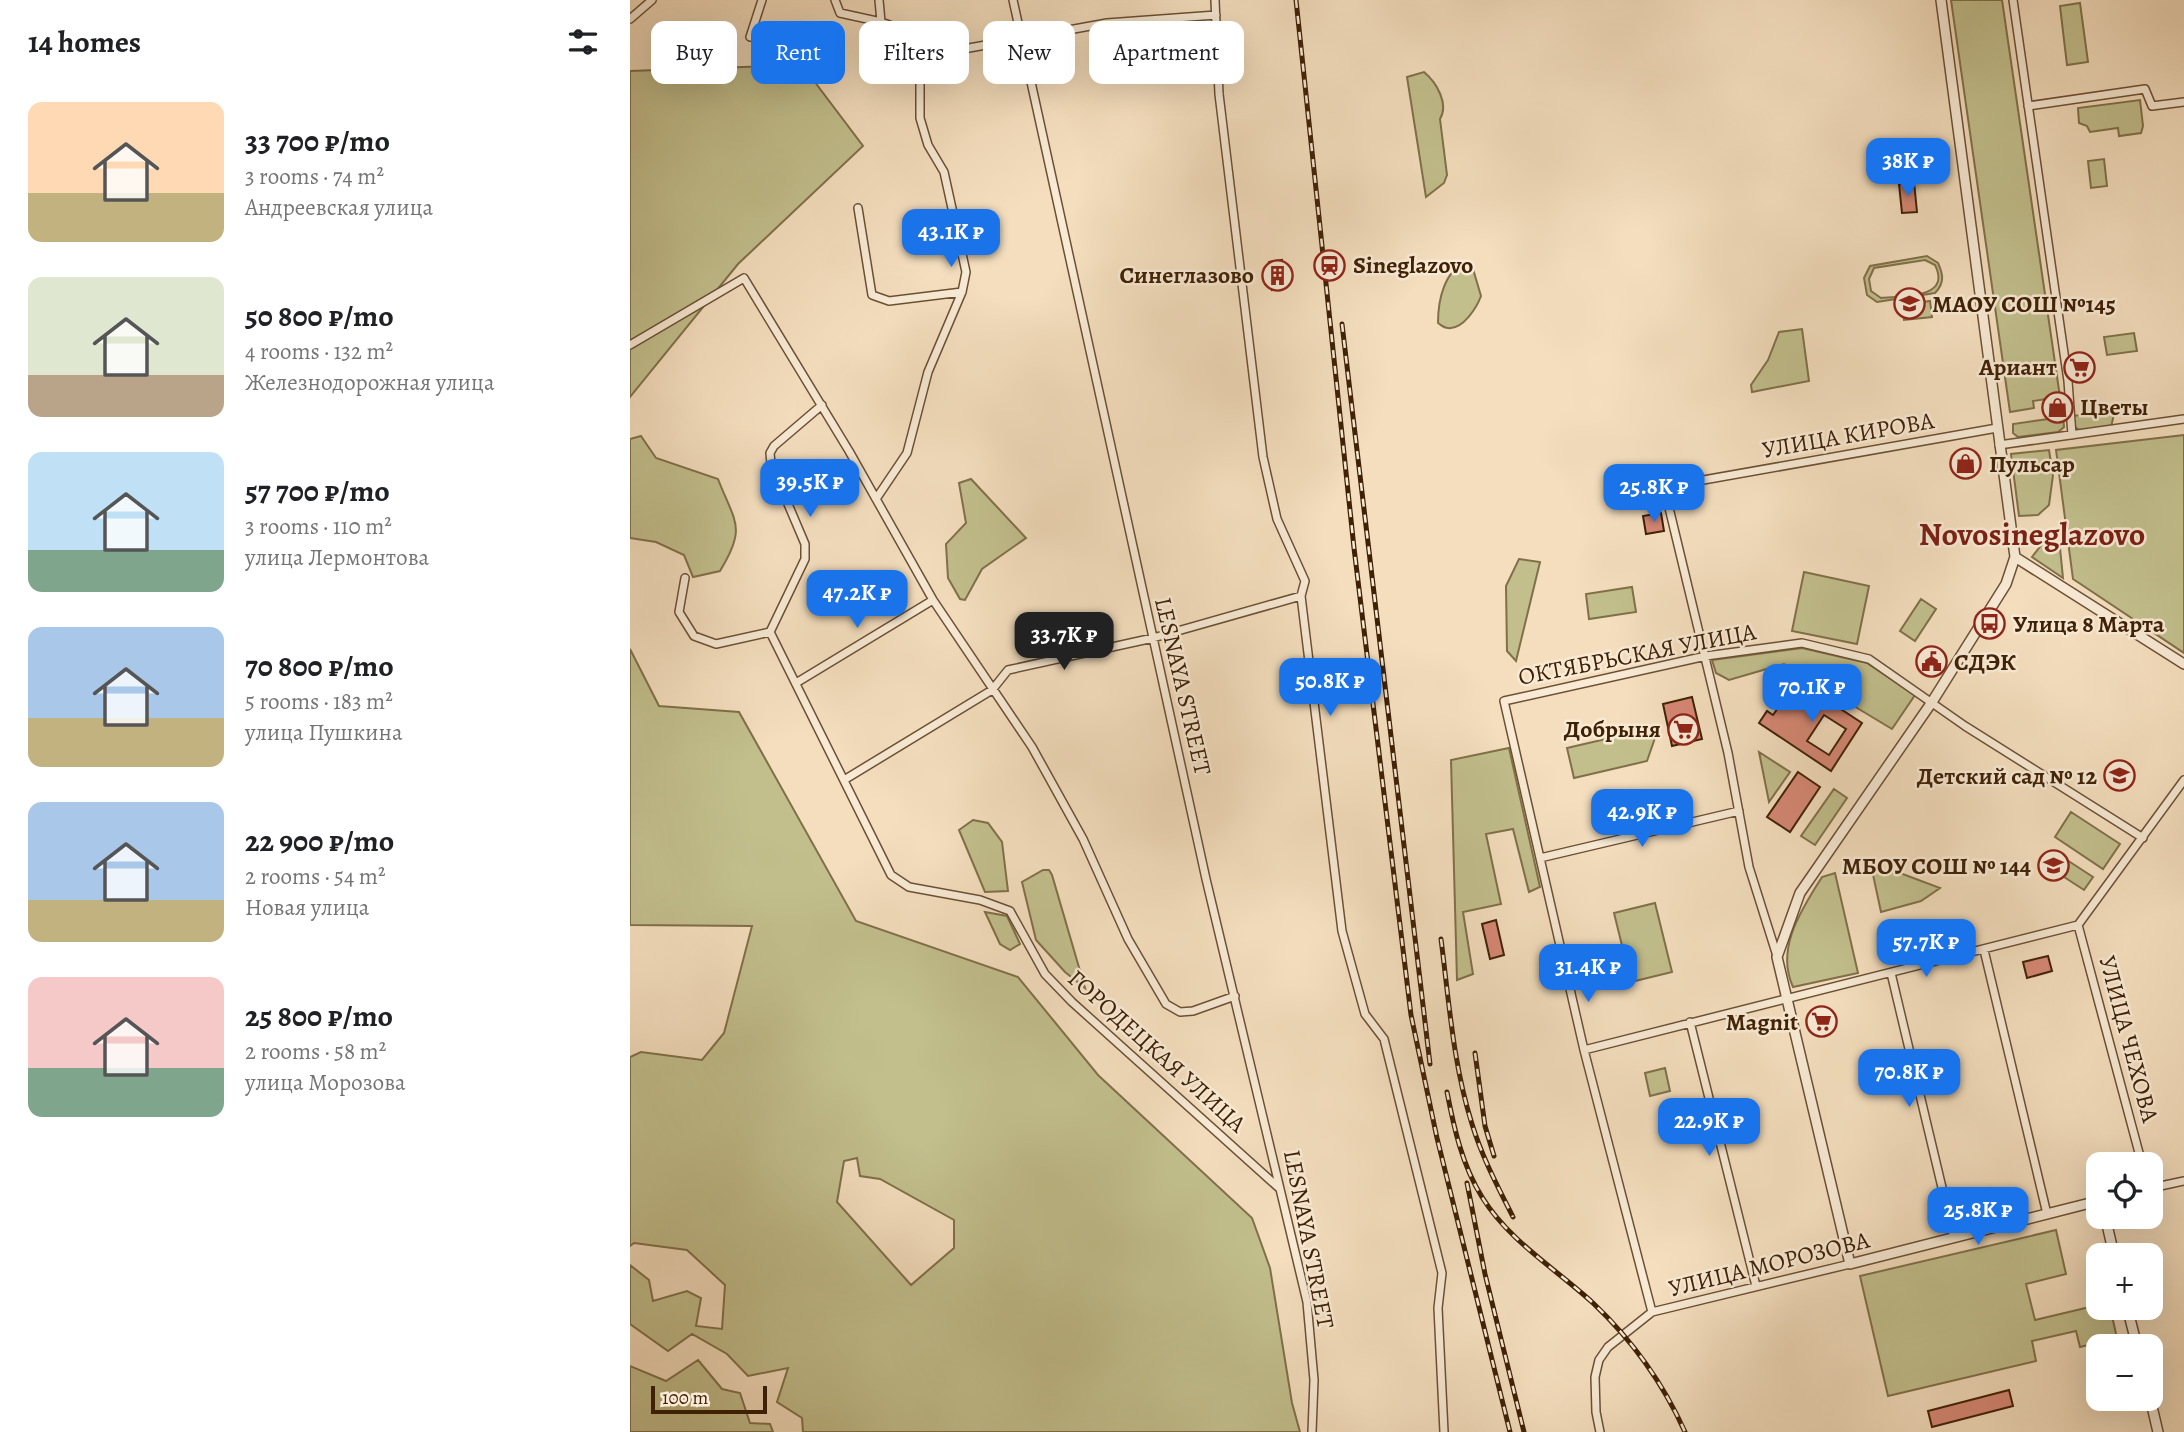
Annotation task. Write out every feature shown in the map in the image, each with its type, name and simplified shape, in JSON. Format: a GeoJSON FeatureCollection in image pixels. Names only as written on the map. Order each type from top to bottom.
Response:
{"type":"FeatureCollection","features":[{"type":"Feature","properties":{"kind":"street"},"geometry":{"type":"LineString","coordinates":[[630,19],[652,0]]}},
{"type":"Feature","properties":{"kind":"street"},"geometry":{"type":"LineString","coordinates":[[835,0],[840,13],[875,21]]}},
{"type":"Feature","properties":{"kind":"street"},"geometry":{"type":"LineString","coordinates":[[879,0],[881,21]]}},
{"type":"Feature","properties":{"kind":"street","name":"LESNAYA STREET"},"geometry":{"type":"LineString","coordinates":[[1013,0],[1017,21]]}},
{"type":"Feature","properties":{"kind":"street"},"geometry":{"type":"LineString","coordinates":[[1215,0],[1219,94],[1263,457],[1277,519],[1305,581],[1301,596],[1342,931],[1365,1014],[1384,1039],[1442,1273],[1438,1308],[1444,1432]]}},
{"type":"Feature","properties":{"kind":"street"},"geometry":{"type":"LineString","coordinates":[[1777,957],[1800,893],[1932,702],[2006,584],[2015,557],[1941,0]]}},
{"type":"Feature","properties":{"kind":"street"},"geometry":{"type":"LineString","coordinates":[[2013,0],[2066,368],[2072,435]]}},
{"type":"Feature","properties":{"kind":"street"},"geometry":{"type":"LineString","coordinates":[[750,37],[761,1]]}},
{"type":"Feature","properties":{"kind":"street"},"geometry":{"type":"LineString","coordinates":[[1075,29],[1107,23],[1216,15]]}},
{"type":"Feature","properties":{"kind":"street"},"geometry":{"type":"LineString","coordinates":[[876,499],[906,453],[928,372],[962,292],[966,272],[944,173],[928,145],[920,118],[920,84]]}},
{"type":"Feature","properties":{"kind":"street","name":"LESNAYA STREET"},"geometry":{"type":"LineString","coordinates":[[1031,84],[1153,638],[1307,1302],[1314,1380],[1312,1432]]}},
{"type":"Feature","properties":{"kind":"street"},"geometry":{"type":"LineString","coordinates":[[2028,106],[2145,89],[2151,106],[2184,102]]}},
{"type":"Feature","properties":{"kind":"street"},"geometry":{"type":"LineString","coordinates":[[858,208],[872,295],[889,300],[962,292]]}},
{"type":"Feature","properties":{"kind":"street"},"geometry":{"type":"LineString","coordinates":[[630,345],[744,278],[822,405],[933,600],[1038,759],[1083,839],[1128,939],[1166,1004],[1180,1012],[1193,1011],[1235,996]]}},
{"type":"Feature","properties":{"kind":"street"},"geometry":{"type":"LineString","coordinates":[[685,578],[680,612],[694,636],[716,644],[769,632],[805,559],[805,544],[771,464],[770,453],[822,405]]}},
{"type":"Feature","properties":{"kind":"street"},"geometry":{"type":"LineString","coordinates":[[1999,445],[2184,419]]}},
{"type":"Feature","properties":{"kind":"street","name":"УЛИЦА КИРОВА"},"geometry":{"type":"LineString","coordinates":[[1706,656],[1695,623],[1664,487],[1997,428]]}},
{"type":"Feature","properties":{"kind":"street"},"geometry":{"type":"LineString","coordinates":[[2015,557],[2184,664]]}},
{"type":"Feature","properties":{"kind":"street"},"geometry":{"type":"LineString","coordinates":[[844,780],[992,690],[1008,670],[1153,638],[1301,596]]}},
{"type":"Feature","properties":{"kind":"street"},"geometry":{"type":"LineString","coordinates":[[796,683],[933,600]]}},
{"type":"Feature","properties":{"kind":"street","name":"ГОРОДЕЦКАЯ УЛИЦА"},"geometry":{"type":"LineString","coordinates":[[769,632],[891,875],[899,883],[909,887],[980,900],[1010,911],[1045,974],[1072,1002],[1280,1189]]}},
{"type":"Feature","properties":{"kind":"street","name":"ОКТЯБРЬСКАЯ УЛИЦА"},"geometry":{"type":"LineString","coordinates":[[1540,858],[1504,701],[1706,656],[1802,643],[1869,659],[2143,838]]}},
{"type":"Feature","properties":{"kind":"street"},"geometry":{"type":"LineString","coordinates":[[1706,656],[1750,872],[1777,957],[1850,1264]]}},
{"type":"Feature","properties":{"kind":"street"},"geometry":{"type":"LineString","coordinates":[[1584,1049],[2078,925],[2184,780]]}},
{"type":"Feature","properties":{"kind":"street"},"geometry":{"type":"LineString","coordinates":[[1600,1432],[1596,1412],[1595,1377],[1599,1360],[1608,1347],[1652,1311],[1584,1049],[1540,858],[1739,811]]}},
{"type":"Feature","properties":{"kind":"street","name":"УЛИЦА ЧЕХОВА"},"geometry":{"type":"LineString","coordinates":[[2078,925],[2139,1152]]}},
{"type":"Feature","properties":{"kind":"street"},"geometry":{"type":"LineString","coordinates":[[1984,950],[2047,1214]]}},
{"type":"Feature","properties":{"kind":"street"},"geometry":{"type":"LineString","coordinates":[[1891,973],[1954,1238]]}},
{"type":"Feature","properties":{"kind":"street"},"geometry":{"type":"LineString","coordinates":[[1690,1022],[1756,1286]]}},
{"type":"Feature","properties":{"kind":"street"},"geometry":{"type":"LineString","coordinates":[[2163,1185],[2184,1181]]}},
{"type":"Feature","properties":{"kind":"street","name":"УЛИЦА МОРОЗОВА"},"geometry":{"type":"LineString","coordinates":[[1652,1311],[2086,1204]]}},
{"type":"Feature","properties":{"kind":"street"},"geometry":{"type":"LineString","coordinates":[[2153,1411],[2158,1432]]}},
{"type":"Feature","properties":{"kind":"shaded area"},"geometry":{"type":"Polygon","coordinates":[[[1951,0],[2002,0],[2060,397],[2033,401],[2034,408],[2010,412],[1951,0]]]}},
{"type":"Feature","properties":{"kind":"shaded area"},"geometry":{"type":"Polygon","coordinates":[[[2080,3],[2088,62],[2067,65],[2060,6],[2080,3]]]}},
{"type":"Feature","properties":{"kind":"shaded area"},"geometry":{"type":"Polygon","coordinates":[[[737,67],[751,67],[751,84],[816,84],[863,146],[738,264],[630,397],[630,71],[651,70],[651,84],[737,84],[737,67]]]}},
{"type":"Feature","properties":{"kind":"shaded area"},"geometry":{"type":"Polygon","coordinates":[[[1424,72],[1437,88],[1442,100],[1440,119],[1447,175],[1444,183],[1426,197],[1407,77],[1424,72]]]}},
{"type":"Feature","properties":{"kind":"shaded area"},"geometry":{"type":"Polygon","coordinates":[[[2140,100],[2143,126],[2141,133],[2119,136],[2118,128],[2090,132],[2087,126],[2079,123],[2078,108],[2140,100]]]}},
{"type":"Feature","properties":{"kind":"shaded area"},"geometry":{"type":"Polygon","coordinates":[[[2104,159],[2107,186],[2091,188],[2088,161],[2104,159]]]}},
{"type":"Feature","properties":{"kind":"shaded area"},"geometry":{"type":"Polygon","coordinates":[[[1927,256],[1938,263],[1942,282],[1935,293],[1877,302],[1867,295],[1864,278],[1870,266],[1927,256]],[[1925,260],[1874,268],[1869,279],[1871,291],[1881,298],[1922,294],[1937,284],[1935,265],[1925,260]]]}},
{"type":"Feature","properties":{"kind":"shaded area"},"geometry":{"type":"Polygon","coordinates":[[[1467,261],[1473,269],[1481,296],[1464,322],[1454,328],[1445,328],[1438,323],[1444,287],[1453,272],[1467,261]]]}},
{"type":"Feature","properties":{"kind":"shaded area"},"geometry":{"type":"Polygon","coordinates":[[[1930,301],[1932,317],[1904,320],[1902,305],[1930,301]]]}},
{"type":"Feature","properties":{"kind":"shaded area"},"geometry":{"type":"Polygon","coordinates":[[[1802,329],[1809,381],[1752,392],[1751,385],[1768,360],[1779,332],[1802,329]]]}},
{"type":"Feature","properties":{"kind":"shaded area"},"geometry":{"type":"Polygon","coordinates":[[[2134,333],[2137,351],[2107,355],[2104,337],[2134,333]]]}},
{"type":"Feature","properties":{"kind":"shaded area"},"geometry":{"type":"Polygon","coordinates":[[[2115,410],[2111,427],[2080,431],[2074,426],[2073,416],[2115,410]]]}},
{"type":"Feature","properties":{"kind":"shaded area"},"geometry":{"type":"Polygon","coordinates":[[[2063,417],[2064,427],[2058,432],[2018,437],[2013,433],[2013,424],[2063,417]]]}},
{"type":"Feature","properties":{"kind":"shaded area"},"geometry":{"type":"Polygon","coordinates":[[[2184,435],[2184,653],[2073,579],[2056,450],[2184,435]]]}},
{"type":"Feature","properties":{"kind":"shaded area"},"geometry":{"type":"Polygon","coordinates":[[[641,436],[656,458],[718,479],[736,525],[733,544],[720,571],[693,577],[684,555],[656,542],[630,538],[630,439],[641,436]]]}},
{"type":"Feature","properties":{"kind":"shaded area"},"geometry":{"type":"Polygon","coordinates":[[[2049,450],[2053,475],[2049,505],[2038,515],[2019,516],[2011,454],[2049,450]]]}},
{"type":"Feature","properties":{"kind":"shaded area"},"geometry":{"type":"Polygon","coordinates":[[[971,479],[1026,538],[982,569],[965,600],[960,599],[948,578],[946,544],[966,523],[959,483],[971,479]]]}},
{"type":"Feature","properties":{"kind":"shaded area"},"geometry":{"type":"Polygon","coordinates":[[[2046,539],[2060,548],[2063,578],[2032,557],[2046,539]]]}},
{"type":"Feature","properties":{"kind":"shaded area"},"geometry":{"type":"Polygon","coordinates":[[[1519,559],[1540,562],[1516,661],[1507,651],[1506,586],[1519,559]]]}},
{"type":"Feature","properties":{"kind":"shaded area"},"geometry":{"type":"Polygon","coordinates":[[[1804,572],[1869,586],[1857,644],[1792,631],[1804,572]]]}},
{"type":"Feature","properties":{"kind":"shaded area"},"geometry":{"type":"Polygon","coordinates":[[[1632,587],[1636,612],[1589,619],[1586,594],[1632,587]]]}},
{"type":"Feature","properties":{"kind":"shaded area"},"geometry":{"type":"Polygon","coordinates":[[[1921,599],[1936,609],[1915,641],[1900,631],[1921,599]]]}},
{"type":"Feature","properties":{"kind":"shaded area"},"geometry":{"type":"Polygon","coordinates":[[[1802,648],[1867,663],[1915,695],[1892,729],[1784,664],[1729,680],[1716,673],[1712,660],[1802,648]]]}},
{"type":"Feature","properties":{"kind":"shaded area"},"geometry":{"type":"Polygon","coordinates":[[[630,649],[659,706],[739,712],[856,921],[1018,977],[1098,1075],[1252,1218],[1270,1268],[1292,1403],[1300,1432],[803,1432],[802,1418],[777,1402],[788,1368],[748,1376],[727,1354],[692,1334],[668,1351],[630,1324],[630,1265],[649,1280],[653,1301],[687,1291],[701,1298],[696,1326],[722,1329],[725,1285],[687,1250],[634,1243],[630,1246],[630,1057],[641,1052],[702,1060],[724,1033],[752,926],[630,925],[630,649]],[[857,1158],[844,1161],[837,1202],[911,1285],[954,1248],[954,1220],[880,1179],[860,1176],[857,1158]]]}},
{"type":"Feature","properties":{"kind":"shaded area"},"geometry":{"type":"Polygon","coordinates":[[[1653,728],[1655,738],[1647,761],[1574,778],[1567,748],[1653,728]]]}},
{"type":"Feature","properties":{"kind":"shaded area"},"geometry":{"type":"Polygon","coordinates":[[[1509,748],[1540,887],[1529,892],[1513,829],[1486,834],[1501,904],[1463,912],[1473,974],[1457,980],[1451,760],[1509,748]]]}},
{"type":"Feature","properties":{"kind":"shaded area"},"geometry":{"type":"Polygon","coordinates":[[[1759,752],[1790,772],[1769,802],[1759,752]]]}},
{"type":"Feature","properties":{"kind":"shaded area"},"geometry":{"type":"Polygon","coordinates":[[[1834,789],[1847,798],[1815,845],[1801,836],[1834,789]]]}},
{"type":"Feature","properties":{"kind":"shaded area"},"geometry":{"type":"Polygon","coordinates":[[[2071,812],[2120,844],[2103,869],[2055,837],[2071,812]]]}},
{"type":"Feature","properties":{"kind":"shaded area"},"geometry":{"type":"Polygon","coordinates":[[[973,820],[988,823],[1002,842],[1008,891],[985,892],[959,830],[973,820]]]}},
{"type":"Feature","properties":{"kind":"shaded area"},"geometry":{"type":"Polygon","coordinates":[[[2067,860],[2093,877],[2084,890],[2058,873],[2067,860]]]}},
{"type":"Feature","properties":{"kind":"shaded area"},"geometry":{"type":"Polygon","coordinates":[[[1043,870],[1049,870],[1052,875],[1085,988],[1065,972],[1036,940],[1022,882],[1043,870]]]}},
{"type":"Feature","properties":{"kind":"shaded area"},"geometry":{"type":"Polygon","coordinates":[[[1872,870],[1900,873],[1940,888],[1921,901],[1881,912],[1872,870]]]}},
{"type":"Feature","properties":{"kind":"shaded area"},"geometry":{"type":"Polygon","coordinates":[[[1835,873],[1858,973],[1793,987],[1787,958],[1793,929],[1822,877],[1835,873]]]}},
{"type":"Feature","properties":{"kind":"shaded area"},"geometry":{"type":"Polygon","coordinates":[[[1655,903],[1672,972],[1631,982],[1614,913],[1655,903]]]}},
{"type":"Feature","properties":{"kind":"shaded area"},"geometry":{"type":"Polygon","coordinates":[[[985,912],[1007,916],[1020,944],[1010,950],[1000,944],[985,912]]]}},
{"type":"Feature","properties":{"kind":"shaded area"},"geometry":{"type":"Polygon","coordinates":[[[1665,1068],[1670,1091],[1650,1096],[1645,1073],[1665,1068]]]}},
{"type":"Feature","properties":{"kind":"shaded area"},"geometry":{"type":"Polygon","coordinates":[[[2056,1230],[2066,1274],[2026,1284],[2035,1320],[2086,1308],[2086,1320],[2113,1320],[2116,1334],[2086,1334],[2086,1346],[2080,1347],[2076,1331],[2032,1341],[2036,1361],[1888,1396],[1860,1276],[2056,1230]]]}},
{"type":"Feature","properties":{"kind":"shaded area"},"geometry":{"type":"Polygon","coordinates":[[[698,1360],[722,1389],[740,1393],[750,1423],[770,1424],[773,1432],[630,1432],[630,1366],[666,1381],[698,1360]]]}},
{"type":"Feature","properties":{"kind":"building"},"geometry":{"type":"Polygon","coordinates":[[[1914,182],[1917,212],[1902,213],[1899,184],[1914,182]]]}},
{"type":"Feature","properties":{"kind":"building","name":"Синеглазово"},"geometry":{"type":"Polygon","coordinates":[[[1282,260],[1286,288],[1272,290],[1269,262],[1282,260]]]}},
{"type":"Feature","properties":{"kind":"building"},"geometry":{"type":"Polygon","coordinates":[[[1661,513],[1664,531],[1646,534],[1643,516],[1661,513]]]}},
{"type":"Feature","properties":{"kind":"building"},"geometry":{"type":"Polygon","coordinates":[[[1789,675],[1862,723],[1831,771],[1759,723],[1767,711],[1773,715],[1790,691],[1782,686],[1789,675]],[[1824,715],[1807,741],[1829,755],[1846,729],[1824,715]]]}},
{"type":"Feature","properties":{"kind":"building","name":"Добрыня"},"geometry":{"type":"Polygon","coordinates":[[[1692,697],[1702,739],[1672,746],[1663,704],[1692,697]]]}},
{"type":"Feature","properties":{"kind":"building"},"geometry":{"type":"Polygon","coordinates":[[[1798,772],[1820,787],[1790,832],[1767,817],[1798,772]]]}},
{"type":"Feature","properties":{"kind":"building"},"geometry":{"type":"Polygon","coordinates":[[[1496,920],[1504,955],[1490,959],[1482,924],[1496,920]]]}},
{"type":"Feature","properties":{"kind":"building"},"geometry":{"type":"Polygon","coordinates":[[[2048,956],[2052,971],[2027,978],[2023,962],[2048,956]]]}},
{"type":"Feature","properties":{"kind":"building"},"geometry":{"type":"Polygon","coordinates":[[[2009,1390],[2013,1406],[1932,1427],[1928,1411],[2009,1390]]]}},
{"type":"Feature","properties":{"kind":"railway"},"geometry":{"type":"LineString","coordinates":[[1296,0],[1354,548],[1411,1015],[1437,1138],[1510,1432]]}},
{"type":"Feature","properties":{"kind":"railway"},"geometry":{"type":"LineString","coordinates":[[1342,324],[1430,1064]]}},
{"type":"Feature","properties":{"kind":"railway"},"geometry":{"type":"LineString","coordinates":[[1441,939],[1460,1078],[1481,1148],[1513,1217]]}},
{"type":"Feature","properties":{"kind":"railway"},"geometry":{"type":"LineString","coordinates":[[1475,1053],[1485,1126],[1494,1156]]}},
{"type":"Feature","properties":{"kind":"railway"},"geometry":{"type":"LineString","coordinates":[[1447,1092],[1464,1159],[1475,1185],[1493,1213],[1519,1241],[1593,1303],[1621,1332],[1657,1379],[1685,1432]]}},
{"type":"Feature","properties":{"kind":"railway"},"geometry":{"type":"LineString","coordinates":[[1467,1183],[1485,1274],[1524,1432]]}},
{"type":"Feature","properties":{"kind":"place","name":"Sineglazovo"},"geometry":{"type":"Point","coordinates":[1330,265]}},
{"type":"Feature","properties":{"kind":"place","name":"Синеглазово"},"geometry":{"type":"Point","coordinates":[1277,275]}},
{"type":"Feature","properties":{"kind":"place","name":"МАОУ СОШ №145"},"geometry":{"type":"Point","coordinates":[1909,304]}},
{"type":"Feature","properties":{"kind":"place","name":"Ариант"},"geometry":{"type":"Point","coordinates":[2080,367]}},
{"type":"Feature","properties":{"kind":"place","name":"Цветы"},"geometry":{"type":"Point","coordinates":[2057,407]}},
{"type":"Feature","properties":{"kind":"place","name":"Пульсар"},"geometry":{"type":"Point","coordinates":[1966,464]}},
{"type":"Feature","properties":{"kind":"place","name":"Улица 8 Марта"},"geometry":{"type":"Point","coordinates":[1990,624]}},
{"type":"Feature","properties":{"kind":"place","name":"СДЭК"},"geometry":{"type":"Point","coordinates":[1931,662]}},
{"type":"Feature","properties":{"kind":"place","name":"Добрыня"},"geometry":{"type":"Point","coordinates":[1684,729]}},
{"type":"Feature","properties":{"kind":"place","name":"Детский сад № 12"},"geometry":{"type":"Point","coordinates":[2120,776]}},
{"type":"Feature","properties":{"kind":"place","name":"МБОУ СОШ № 144"},"geometry":{"type":"Point","coordinates":[2054,866]}},
{"type":"Feature","properties":{"kind":"place","name":"Magnit"},"geometry":{"type":"Point","coordinates":[1821,1022]}},
{"type":"Feature","properties":{"kind":"district","name":"Novosineglazovo"},"geometry":{"type":"Point","coordinates":[2032,534]}}]}
